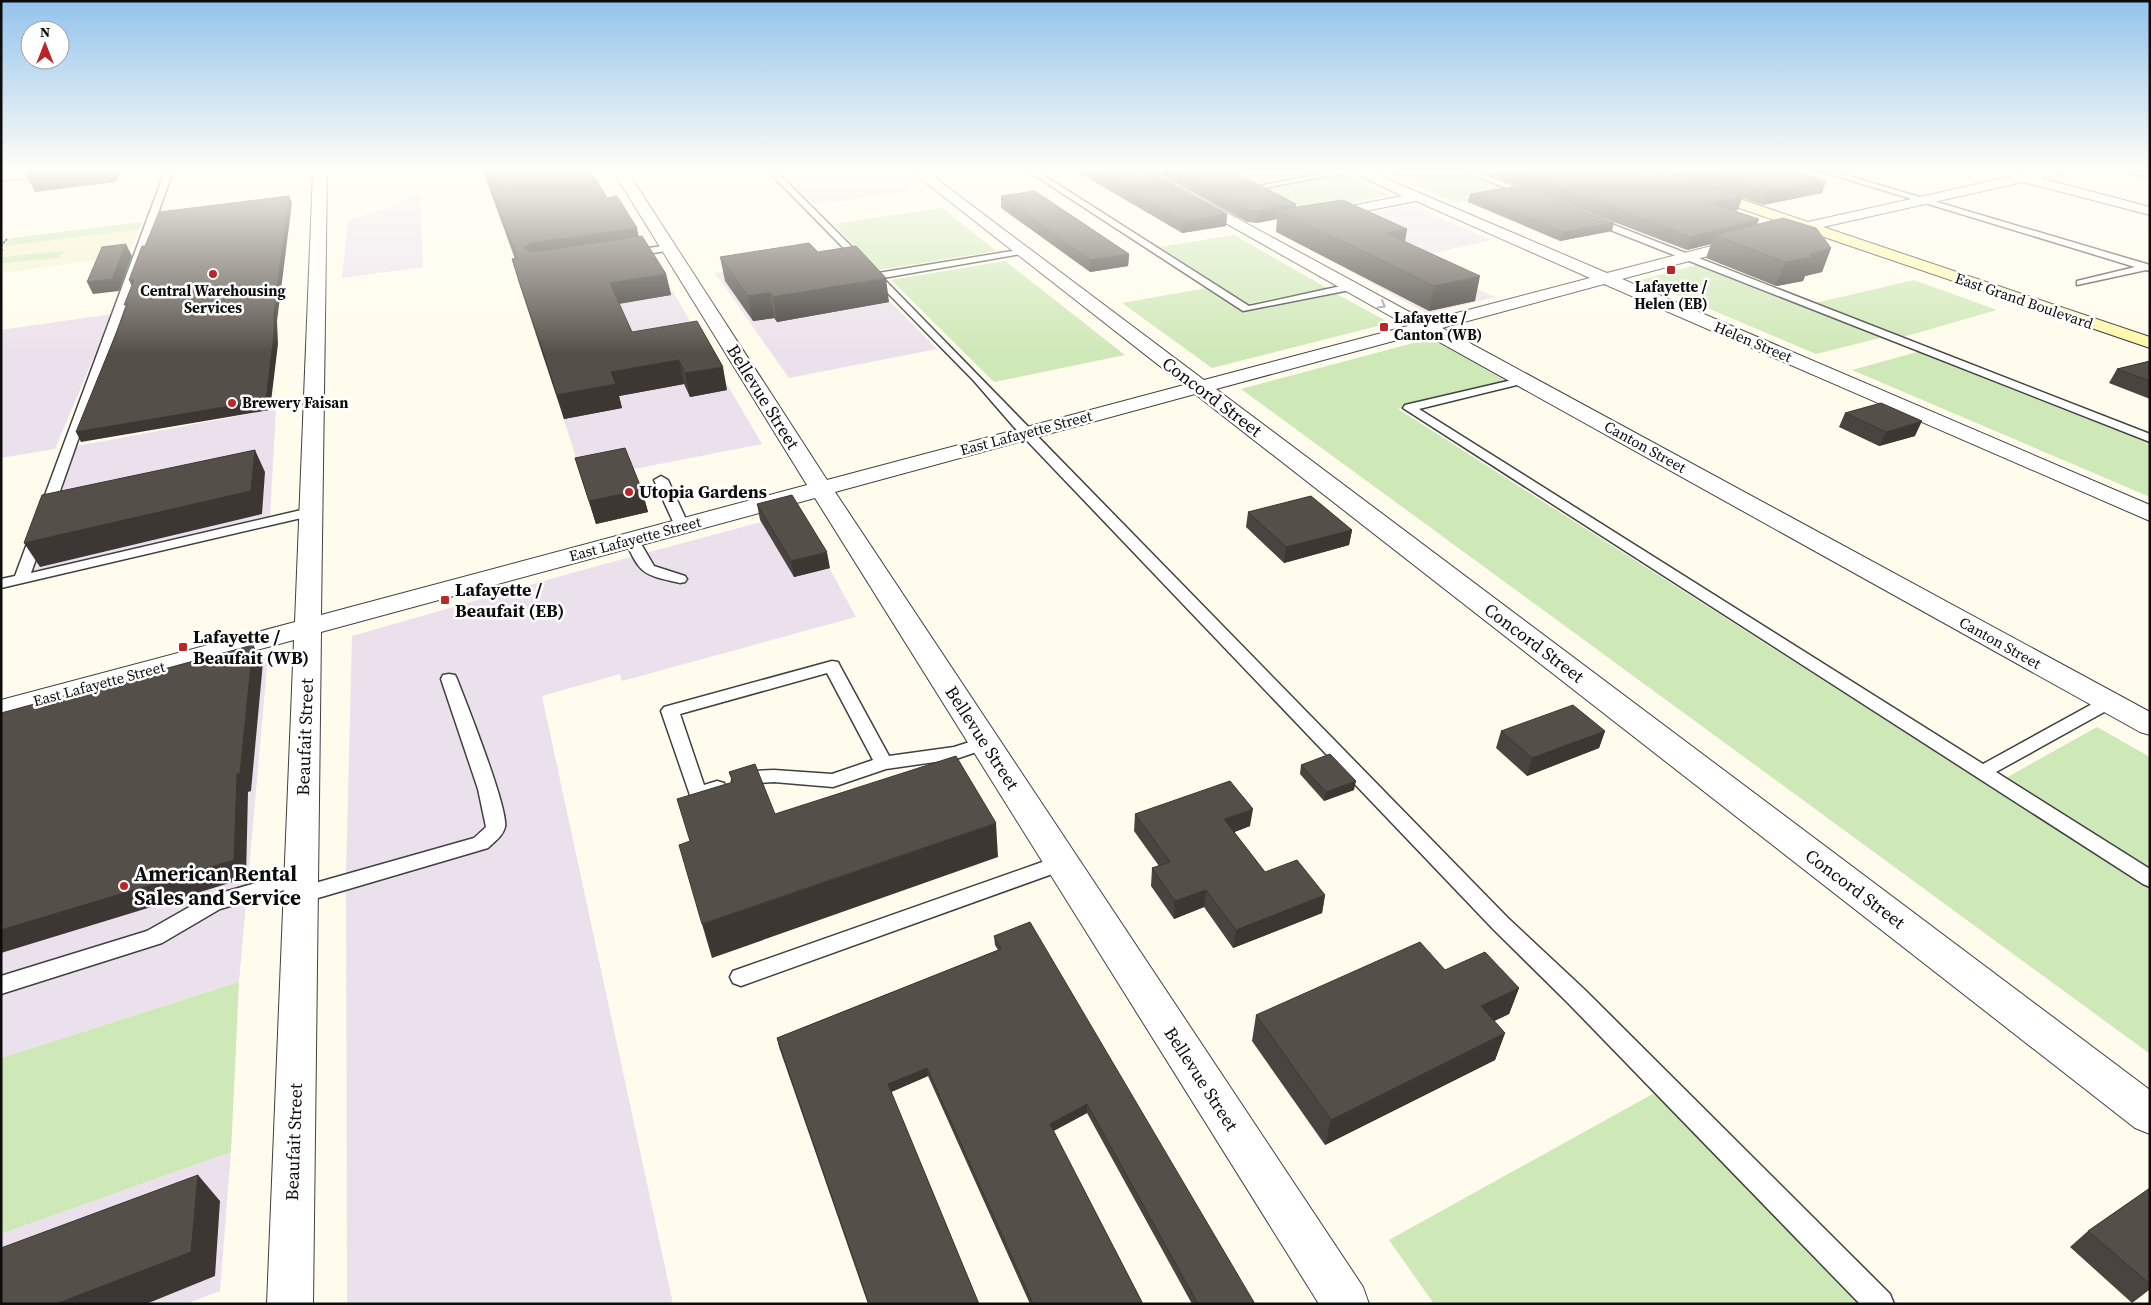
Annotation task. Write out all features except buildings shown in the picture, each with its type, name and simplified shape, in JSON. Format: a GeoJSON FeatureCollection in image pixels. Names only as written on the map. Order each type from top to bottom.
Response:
{"type":"FeatureCollection","features":[{"type":"Feature","properties":{"kind":"main road","name":"East Grand Boulevard"},"geometry":{"type":"LineString","coordinates":[[1822,232],[2150,343]]}},
{"type":"Feature","properties":{"kind":"street","name":"Beaufait Street"},"geometry":{"type":"LineString","coordinates":[[290,1304],[318,232]]}},
{"type":"Feature","properties":{"kind":"street","name":"Bellevue Street"},"geometry":{"type":"LineString","coordinates":[[658,232],[821,489],[1346,1304]]}},
{"type":"Feature","properties":{"kind":"street","name":"Concord Street"},"geometry":{"type":"LineString","coordinates":[[996,232],[2150,1115]]}},
{"type":"Feature","properties":{"kind":"street","name":"Canton Street"},"geometry":{"type":"LineString","coordinates":[[1250,232],[1525,380],[2150,725]]}},
{"type":"Feature","properties":{"kind":"street","name":"Helen Street"},"geometry":{"type":"LineString","coordinates":[[1498,232],[2150,514]]}},
{"type":"Feature","properties":{"kind":"street","name":"East Lafayette Street"},"geometry":{"type":"LineString","coordinates":[[1,710],[1199,386],[1783,232]]}},
{"type":"Feature","properties":{"kind":"lane"},"geometry":{"type":"LineString","coordinates":[[20,579],[147,232]]}},
{"type":"Feature","properties":{"kind":"lane"},"geometry":{"type":"LineString","coordinates":[[832,232],[1494,917],[1583,1002],[1880,1304]]}},
{"type":"Feature","properties":{"kind":"lane"},"geometry":{"type":"LineString","coordinates":[[1128,232],[1247,308],[1350,287]]}},
{"type":"Feature","properties":{"kind":"lane"},"geometry":{"type":"LineString","coordinates":[[1625,232],[2150,438]]}},
{"type":"Feature","properties":{"kind":"lane"},"geometry":{"type":"LineString","coordinates":[[2029,232],[2148,267]]}},
{"type":"Feature","properties":{"kind":"lane"},"geometry":{"type":"LineString","coordinates":[[623,255],[668,248]]}},
{"type":"Feature","properties":{"kind":"lane"},"geometry":{"type":"LineString","coordinates":[[876,276],[1021,251]]}},
{"type":"Feature","properties":{"kind":"lane"},"geometry":{"type":"LineString","coordinates":[[2080,283],[2148,267]]}},
{"type":"Feature","properties":{"kind":"lane"},"geometry":{"type":"LineString","coordinates":[[1525,380],[1410,408],[2150,879]]}},
{"type":"Feature","properties":{"kind":"lane"},"geometry":{"type":"LineString","coordinates":[[662,480],[682,526]]}},
{"type":"Feature","properties":{"kind":"lane"},"geometry":{"type":"LineString","coordinates":[[1,584],[310,512]]}},
{"type":"Feature","properties":{"kind":"lane"},"geometry":{"type":"LineString","coordinates":[[632,540],[642,565],[648,571],[680,579]]}},
{"type":"Feature","properties":{"kind":"lane"},"geometry":{"type":"LineString","coordinates":[[884,763],[832,666],[670,711],[698,793],[754,778],[774,776],[833,781],[884,763],[956,753],[985,743]]}},
{"type":"Feature","properties":{"kind":"lane"},"geometry":{"type":"LineString","coordinates":[[1,985],[154,937],[214,903],[301,887],[480,843],[494,831],[496,825],[487,789],[449,679]]}},
{"type":"Feature","properties":{"kind":"lane"},"geometry":{"type":"LineString","coordinates":[[1982,772],[2109,702]]}},
{"type":"Feature","properties":{"kind":"lane"},"geometry":{"type":"LineString","coordinates":[[741,977],[1062,863]]}},
{"type":"Feature","properties":{"kind":"path"},"geometry":{"type":"LineString","coordinates":[[1,246],[7,239]]}},
{"type":"Feature","properties":{"kind":"shaded area"},"geometry":{"type":"Polygon","coordinates":[[[65,232],[138,232],[128,256],[1,273],[2,240],[65,232]]]}},
{"type":"Feature","properties":{"kind":"shaded area"},"geometry":{"type":"Polygon","coordinates":[[[347,232],[422,232],[423,267],[342,278],[347,232]]]}},
{"type":"Feature","properties":{"kind":"shaded area"},"geometry":{"type":"Polygon","coordinates":[[[1278,232],[1472,232],[1491,240],[1410,259],[1495,297],[1428,314],[1278,232]]]}},
{"type":"Feature","properties":{"kind":"shaded area"},"geometry":{"type":"Polygon","coordinates":[[[645,244],[762,444],[583,479],[513,264],[645,244]]]}},
{"type":"Feature","properties":{"kind":"shaded area"},"geometry":{"type":"Polygon","coordinates":[[[841,252],[937,349],[789,378],[715,273],[841,252]]]}},
{"type":"Feature","properties":{"kind":"shaded area"},"geometry":{"type":"Polygon","coordinates":[[[112,314],[55,449],[1,458],[1,330],[112,314]]]}},
{"type":"Feature","properties":{"kind":"shaded area"},"geometry":{"type":"Polygon","coordinates":[[[276,409],[270,517],[32,572],[77,446],[276,409]]]}},
{"type":"Feature","properties":{"kind":"shaded area"},"geometry":{"type":"Polygon","coordinates":[[[799,512],[856,617],[622,681],[620,674],[542,696],[673,1304],[347,1304],[346,873],[352,636],[586,569],[799,512]]]}},
{"type":"Feature","properties":{"kind":"shaded area"},"geometry":{"type":"Polygon","coordinates":[[[268,656],[239,982],[1,1058],[1,728],[268,656]]]}},
{"type":"Feature","properties":{"kind":"shaded area"},"geometry":{"type":"Polygon","coordinates":[[[231,1152],[220,1291],[186,1304],[1,1304],[1,1234],[231,1152]]]}},
{"type":"Feature","properties":{"kind":"green space"},"geometry":{"type":"Polygon","coordinates":[[[62,232],[116,232],[5,246],[12,238],[62,232]]]}},
{"type":"Feature","properties":{"kind":"green space"},"geometry":{"type":"Polygon","coordinates":[[[841,232],[972,232],[996,251],[879,270],[841,232]]]}},
{"type":"Feature","properties":{"kind":"green space"},"geometry":{"type":"Polygon","coordinates":[[[1234,235],[1327,288],[1247,304],[1160,247],[1234,235]]]}},
{"type":"Feature","properties":{"kind":"green space"},"geometry":{"type":"Polygon","coordinates":[[[65,251],[58,258],[1,263],[1,257],[65,251]]]}},
{"type":"Feature","properties":{"kind":"green space"},"geometry":{"type":"Polygon","coordinates":[[[1005,261],[1125,355],[994,382],[891,280],[1005,261]]]}},
{"type":"Feature","properties":{"kind":"green space"},"geometry":{"type":"Polygon","coordinates":[[[1696,265],[1884,337],[1816,354],[1641,280],[1696,265]]]}},
{"type":"Feature","properties":{"kind":"green space"},"geometry":{"type":"Polygon","coordinates":[[[1914,280],[1997,310],[1903,337],[1815,303],[1914,280]]]}},
{"type":"Feature","properties":{"kind":"green space"},"geometry":{"type":"Polygon","coordinates":[[[1207,288],[1244,311],[1335,293],[1390,323],[1212,368],[1122,303],[1207,288]]]}},
{"type":"Feature","properties":{"kind":"green space"},"geometry":{"type":"Polygon","coordinates":[[[1432,338],[1506,381],[1398,409],[2150,889],[2150,1054],[1241,389],[1432,338]]]}},
{"type":"Feature","properties":{"kind":"green space"},"geometry":{"type":"Polygon","coordinates":[[[1917,352],[2150,444],[2150,497],[1852,370],[1917,352]]]}},
{"type":"Feature","properties":{"kind":"green space"},"geometry":{"type":"Polygon","coordinates":[[[2097,727],[2150,757],[2150,870],[2004,779],[2097,727]]]}},
{"type":"Feature","properties":{"kind":"green space"},"geometry":{"type":"Polygon","coordinates":[[[239,982],[231,1152],[1,1234],[1,1058],[239,982]]]}},
{"type":"Feature","properties":{"kind":"green space"},"geometry":{"type":"Polygon","coordinates":[[[1658,1091],[1865,1304],[1434,1304],[1389,1240],[1658,1091]]]}},
{"type":"Feature","properties":{"kind":"place","name":"Lafayette / Helen (EB)"},"geometry":{"type":"Point","coordinates":[1671,270]}},
{"type":"Feature","properties":{"kind":"place","name":"Central Warehousing Services"},"geometry":{"type":"Point","coordinates":[213,274]}},
{"type":"Feature","properties":{"kind":"place","name":"Lafayette / Canton (WB)"},"geometry":{"type":"Point","coordinates":[1384,327]}},
{"type":"Feature","properties":{"kind":"place","name":"Brewery Faisan"},"geometry":{"type":"Point","coordinates":[232,403]}},
{"type":"Feature","properties":{"kind":"place","name":"Utopia Gardens"},"geometry":{"type":"Point","coordinates":[629,492]}},
{"type":"Feature","properties":{"kind":"place","name":"Lafayette / Beaufait (EB)"},"geometry":{"type":"Point","coordinates":[445,600]}},
{"type":"Feature","properties":{"kind":"place","name":"Lafayette / Beaufait (WB)"},"geometry":{"type":"Point","coordinates":[183,647]}},
{"type":"Feature","properties":{"kind":"place","name":"American Rental Sales and Service"},"geometry":{"type":"Point","coordinates":[124,886]}}]}
